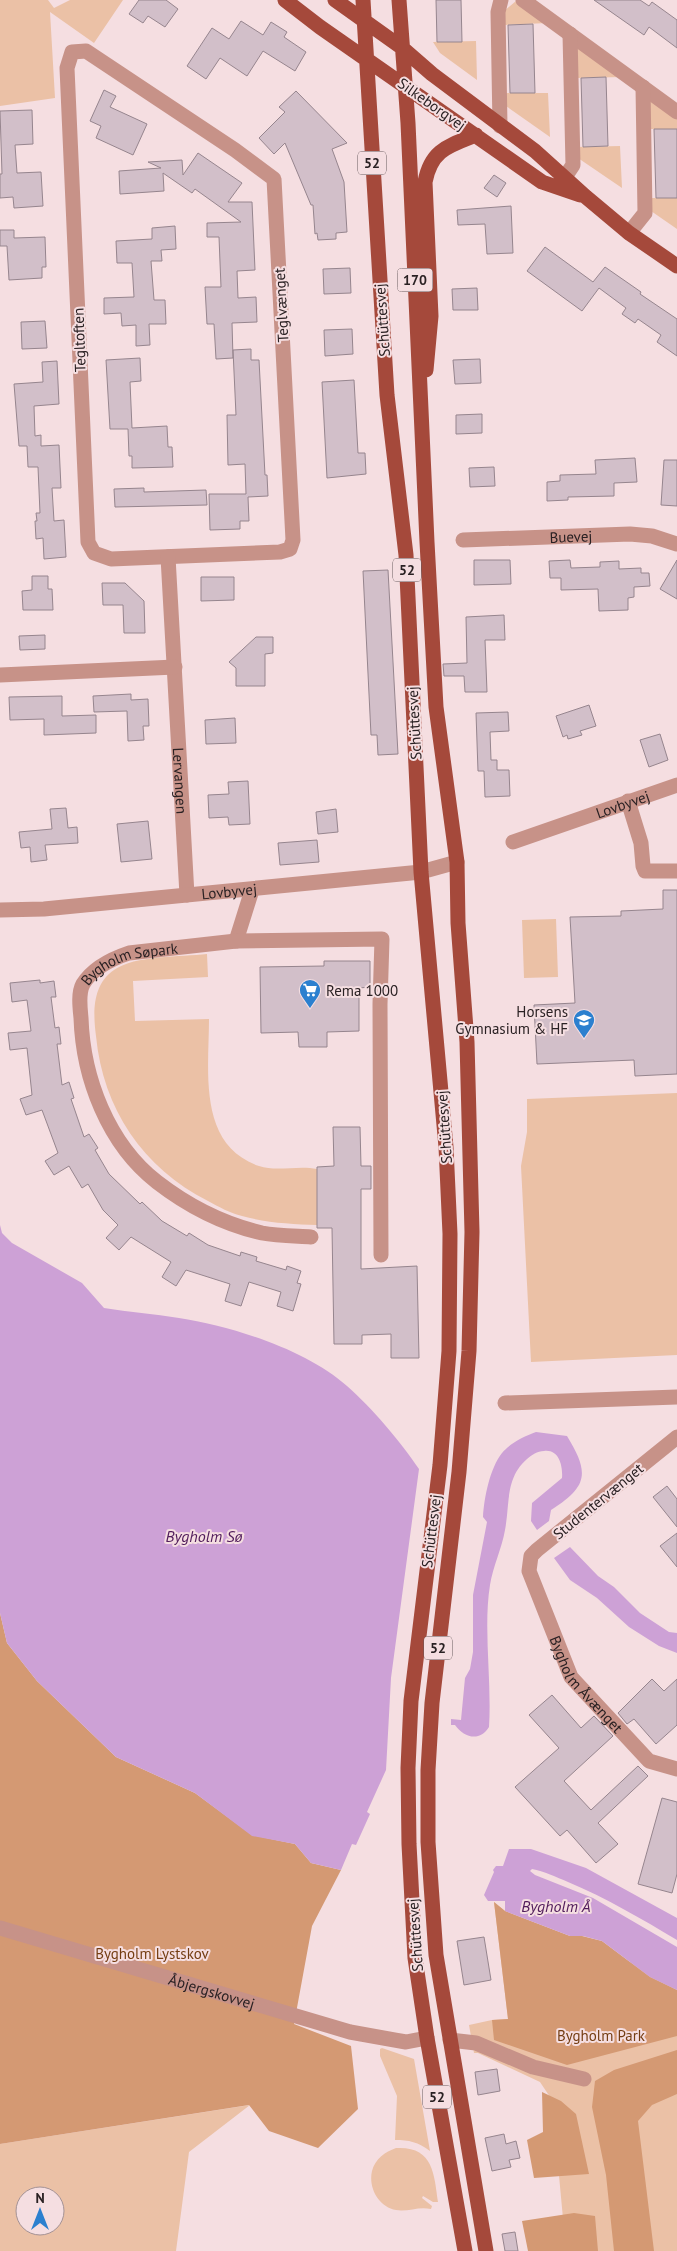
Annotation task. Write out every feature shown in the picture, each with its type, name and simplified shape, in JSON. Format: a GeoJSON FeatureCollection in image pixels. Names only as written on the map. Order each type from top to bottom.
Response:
{"type":"FeatureCollection","features":[{"type":"Feature","properties":{"kind":"main road","name":"Silkeborgvej"},"geometry":{"type":"LineString","coordinates":[[284,0],[542,182],[586,197]]}},
{"type":"Feature","properties":{"kind":"main road","name":"Silkeborgvej"},"geometry":{"type":"LineString","coordinates":[[335,0],[401,47],[500,126],[535,151],[629,233],[677,266]]}},
{"type":"Feature","properties":{"kind":"main road","name":"Schüttesvej"},"geometry":{"type":"LineString","coordinates":[[362,0],[387,395],[406,555],[421,872],[446,1147],[450,1234],[448,1350],[440,1464],[410,1701],[408,1768],[409,1844],[415,1958],[427,2038],[465,2251]]}},
{"type":"Feature","properties":{"kind":"main road","name":"Schüttesvej"},"geometry":{"type":"LineString","coordinates":[[398,0],[405,85],[436,706],[457,862],[458,923],[468,1051],[472,1232],[469,1351],[459,1472],[432,1703],[428,1770],[428,1842],[436,1955],[486,2251]]}},
{"type":"Feature","properties":{"kind":"main road","name":"Schüttesvej"},"geometry":{"type":"LineString","coordinates":[[421,431],[431,316],[424,182],[435,155],[446,147],[476,135]]}},
{"type":"Feature","properties":{"kind":"street"},"geometry":{"type":"LineString","coordinates":[[500,126],[498,12],[501,0]]}},
{"type":"Feature","properties":{"kind":"street"},"geometry":{"type":"LineString","coordinates":[[523,0],[677,112]]}},
{"type":"Feature","properties":{"kind":"street"},"geometry":{"type":"LineString","coordinates":[[564,177],[573,165],[570,34]]}},
{"type":"Feature","properties":{"kind":"street","name":"Teglvænget"},"geometry":{"type":"LineString","coordinates":[[72,52],[86,51],[235,150],[274,179],[293,540],[290,549],[280,552],[168,557]]}},
{"type":"Feature","properties":{"kind":"street","name":"Tegltoften"},"geometry":{"type":"LineString","coordinates":[[72,52],[67,68],[88,542],[94,554],[111,559],[168,557]]}},
{"type":"Feature","properties":{"kind":"street"},"geometry":{"type":"LineString","coordinates":[[629,233],[645,212],[643,87]]}},
{"type":"Feature","properties":{"kind":"street","name":"Buevej"},"geometry":{"type":"LineString","coordinates":[[463,540],[630,534],[652,536],[677,544]]}},
{"type":"Feature","properties":{"kind":"street","name":"Lervangen"},"geometry":{"type":"LineString","coordinates":[[168,557],[186,895]]}},
{"type":"Feature","properties":{"kind":"street"},"geometry":{"type":"LineString","coordinates":[[0,675],[175,667]]}},
{"type":"Feature","properties":{"kind":"street","name":"Lovbyvej"},"geometry":{"type":"LineString","coordinates":[[513,842],[677,785]]}},
{"type":"Feature","properties":{"kind":"street"},"geometry":{"type":"LineString","coordinates":[[628,801],[641,843],[645,871],[677,870]]}},
{"type":"Feature","properties":{"kind":"street","name":"Lovbyvej"},"geometry":{"type":"LineString","coordinates":[[0,910],[44,909],[252,890],[421,872],[457,862]]}},
{"type":"Feature","properties":{"kind":"street"},"geometry":{"type":"LineString","coordinates":[[236,941],[252,890]]}},
{"type":"Feature","properties":{"kind":"street","name":"Bygholm Søpark"},"geometry":{"type":"LineString","coordinates":[[311,1237],[263,1233],[222,1221],[188,1203],[155,1181],[129,1154],[100,1106],[89,1077],[81,1027],[80,1002],[82,986],[94,971],[114,958],[129,953],[236,941],[382,939],[380,1004],[381,1255]]}},
{"type":"Feature","properties":{"kind":"street"},"geometry":{"type":"LineString","coordinates":[[505,1403],[650,1393],[677,1396]]}},
{"type":"Feature","properties":{"kind":"street","name":"Studentervænget"},"geometry":{"type":"LineString","coordinates":[[529,1571],[531,1556],[677,1437]]}},
{"type":"Feature","properties":{"kind":"street","name":"Bygholm Åvænget"},"geometry":{"type":"LineString","coordinates":[[529,1571],[571,1677],[649,1761],[677,1769]]}},
{"type":"Feature","properties":{"kind":"street","name":"Åbjergskovvej"},"geometry":{"type":"LineString","coordinates":[[0,1928],[350,2032],[406,2042],[427,2038]]}},
{"type":"Feature","properties":{"kind":"street"},"geometry":{"type":"LineString","coordinates":[[450,2040],[476,2043],[533,2067],[584,2079]]}},
{"type":"Feature","properties":{"kind":"green space"},"geometry":{"type":"Polygon","coordinates":[[[0,0],[48,0],[54,8],[70,0],[123,0],[94,43],[50,12],[55,98],[0,106],[0,0]]]}},
{"type":"Feature","properties":{"kind":"green space"},"geometry":{"type":"Polygon","coordinates":[[[516,1],[548,23],[504,25],[503,12],[516,1]]]}},
{"type":"Feature","properties":{"kind":"green space"},"geometry":{"type":"Polygon","coordinates":[[[476,41],[477,80],[440,53],[433,42],[476,41]]]}},
{"type":"Feature","properties":{"kind":"green space"},"geometry":{"type":"Polygon","coordinates":[[[575,42],[623,77],[577,78],[575,42]]]}},
{"type":"Feature","properties":{"kind":"green space"},"geometry":{"type":"Polygon","coordinates":[[[506,93],[548,93],[550,137],[506,106],[506,93]]]}},
{"type":"Feature","properties":{"kind":"green space"},"geometry":{"type":"Polygon","coordinates":[[[647,94],[677,116],[677,129],[648,129],[647,94]]]}},
{"type":"Feature","properties":{"kind":"green space"},"geometry":{"type":"Polygon","coordinates":[[[620,146],[622,188],[578,158],[578,147],[620,146]]]}},
{"type":"Feature","properties":{"kind":"green space"},"geometry":{"type":"Polygon","coordinates":[[[650,198],[677,198],[677,229],[651,211],[650,198]]]}},
{"type":"Feature","properties":{"kind":"green space"},"geometry":{"type":"Polygon","coordinates":[[[556,919],[558,977],[524,978],[522,920],[556,919]]]}},
{"type":"Feature","properties":{"kind":"green space"},"geometry":{"type":"Polygon","coordinates":[[[207,954],[208,977],[133,981],[135,1021],[209,1019],[208,1082],[216,1124],[225,1141],[239,1156],[259,1166],[266,1168],[317,1169],[317,1225],[270,1222],[238,1215],[229,1212],[185,1187],[164,1172],[130,1134],[117,1112],[107,1088],[100,1063],[94,1018],[96,1000],[101,983],[114,970],[123,965],[146,959],[207,954]]]}},
{"type":"Feature","properties":{"kind":"green space"},"geometry":{"type":"Polygon","coordinates":[[[677,1093],[677,1355],[531,1362],[521,1166],[527,1132],[527,1099],[677,1093]]]}},
{"type":"Feature","properties":{"kind":"green space","name":"Bygholm Lystskov"},"geometry":{"type":"Polygon","coordinates":[[[0,1613],[7,1643],[37,1681],[116,1757],[195,1793],[252,1835],[295,1844],[311,1863],[341,1870],[312,1926],[294,2024],[351,2046],[358,2109],[318,2148],[269,2131],[249,2105],[0,2144],[0,1613]]]}},
{"type":"Feature","properties":{"kind":"green space","name":"Bygholm Park"},"geometry":{"type":"Polygon","coordinates":[[[494,1902],[505,1911],[632,1963],[677,1990],[677,2251],[566,2251],[552,2100],[540,2082],[478,2053],[474,2053],[469,2025],[508,2019],[494,1902]]]}},
{"type":"Feature","properties":{"kind":"green space"},"geometry":{"type":"Polygon","coordinates":[[[494,1902],[505,1911],[570,1936],[582,1936],[602,1941],[650,1977],[677,1990],[677,2036],[567,2065],[494,2040],[492,2020],[508,2019],[494,1902]]]}},
{"type":"Feature","properties":{"kind":"green space"},"geometry":{"type":"Polygon","coordinates":[[[382,2048],[414,2059],[430,2151],[413,2142],[395,2140],[397,2096],[380,2056],[380,2049],[382,2048]]]}},
{"type":"Feature","properties":{"kind":"green space"},"geometry":{"type":"Polygon","coordinates":[[[677,2050],[677,2094],[652,2105],[638,2121],[654,2251],[614,2251],[606,2175],[592,2107],[595,2081],[614,2070],[677,2050]]]}},
{"type":"Feature","properties":{"kind":"green space"},"geometry":{"type":"Polygon","coordinates":[[[542,2092],[561,2101],[576,2114],[589,2174],[534,2178],[527,2140],[543,2132],[542,2092]]]}},
{"type":"Feature","properties":{"kind":"green space"},"geometry":{"type":"Polygon","coordinates":[[[250,2105],[189,2152],[176,2251],[0,2251],[0,2144],[250,2105]]]}},
{"type":"Feature","properties":{"kind":"green space"},"geometry":{"type":"Polygon","coordinates":[[[396,2148],[418,2152],[429,2163],[433,2172],[438,2202],[433,2202],[423,2196],[422,2198],[432,2206],[431,2209],[396,2210],[385,2205],[376,2196],[371,2177],[373,2167],[381,2156],[396,2148]]]}},
{"type":"Feature","properties":{"kind":"green space"},"geometry":{"type":"Polygon","coordinates":[[[574,2213],[595,2216],[598,2251],[528,2251],[522,2221],[574,2213]]]}},
{"type":"Feature","properties":{"kind":"water","name":"Bygholm Sø"},"geometry":{"type":"Polygon","coordinates":[[[0,1225],[2,1233],[12,1243],[82,1283],[104,1308],[179,1318],[222,1327],[268,1341],[311,1361],[347,1386],[366,1404],[419,1469],[391,1678],[386,1770],[367,1812],[370,1814],[356,1845],[352,1844],[341,1870],[311,1863],[295,1844],[252,1836],[195,1793],[116,1757],[37,1681],[7,1643],[0,1613],[0,1225]]]}},
{"type":"Feature","properties":{"kind":"water"},"geometry":{"type":"Polygon","coordinates":[[[536,1432],[567,1436],[579,1459],[582,1478],[579,1486],[573,1493],[551,1510],[549,1521],[537,1530],[531,1521],[532,1503],[562,1478],[561,1464],[553,1453],[549,1451],[539,1452],[527,1459],[515,1474],[510,1492],[504,1537],[491,1578],[488,1602],[489,1727],[481,1735],[467,1735],[455,1725],[451,1725],[451,1719],[461,1720],[465,1678],[470,1669],[473,1652],[473,1595],[487,1522],[483,1517],[486,1492],[494,1467],[505,1449],[536,1432]]]}},
{"type":"Feature","properties":{"kind":"water"},"geometry":{"type":"Polygon","coordinates":[[[570,1547],[598,1576],[614,1587],[640,1613],[669,1632],[677,1633],[677,1653],[659,1646],[629,1627],[597,1598],[570,1580],[554,1558],[570,1547]]]}},
{"type":"Feature","properties":{"kind":"water","name":"Bygholm Å"},"geometry":{"type":"Polygon","coordinates":[[[509,1849],[531,1849],[586,1868],[677,1918],[677,1940],[624,1909],[582,1888],[541,1871],[532,1869],[530,1871],[535,1875],[593,1898],[677,1947],[677,1990],[650,1977],[602,1941],[583,1936],[570,1936],[505,1911],[505,1901],[488,1901],[484,1895],[494,1872],[493,1870],[496,1866],[503,1866],[509,1849]]]}},
{"type":"Feature","properties":{"kind":"building"},"geometry":{"type":"Polygon","coordinates":[[[139,0],[166,0],[178,9],[165,27],[148,16],[143,23],[129,14],[139,0]]]}},
{"type":"Feature","properties":{"kind":"building"},"geometry":{"type":"Polygon","coordinates":[[[436,0],[461,0],[462,42],[437,42],[436,0]]]}},
{"type":"Feature","properties":{"kind":"building"},"geometry":{"type":"Polygon","coordinates":[[[594,0],[640,0],[649,6],[652,2],[677,20],[677,48],[649,27],[644,35],[594,0]]]}},
{"type":"Feature","properties":{"kind":"building"},"geometry":{"type":"Polygon","coordinates":[[[241,21],[263,35],[271,22],[287,32],[284,37],[306,52],[295,71],[263,51],[247,76],[220,58],[206,79],[187,66],[212,28],[229,39],[241,21]]]}},
{"type":"Feature","properties":{"kind":"building"},"geometry":{"type":"Polygon","coordinates":[[[533,24],[535,93],[510,93],[508,25],[533,24]]]}},
{"type":"Feature","properties":{"kind":"building"},"geometry":{"type":"Polygon","coordinates":[[[606,77],[608,146],[583,147],[581,78],[606,77]]]}},
{"type":"Feature","properties":{"kind":"building"},"geometry":{"type":"Polygon","coordinates":[[[104,90],[116,96],[110,107],[147,124],[133,155],[96,138],[101,126],[90,121],[104,90]]]}},
{"type":"Feature","properties":{"kind":"building"},"geometry":{"type":"Polygon","coordinates":[[[296,91],[347,143],[332,149],[344,182],[347,232],[336,233],[336,239],[318,240],[317,233],[315,234],[313,205],[311,205],[285,143],[274,154],[259,138],[285,112],[279,107],[296,91]]]}},
{"type":"Feature","properties":{"kind":"building"},"geometry":{"type":"Polygon","coordinates":[[[32,110],[33,144],[15,145],[17,173],[41,172],[43,206],[14,208],[13,197],[0,198],[0,174],[2,174],[0,111],[32,110]]]}},
{"type":"Feature","properties":{"kind":"building"},"geometry":{"type":"Polygon","coordinates":[[[654,129],[677,129],[677,198],[656,198],[654,129]]]}},
{"type":"Feature","properties":{"kind":"building"},"geometry":{"type":"Polygon","coordinates":[[[198,153],[242,183],[228,202],[252,202],[255,270],[237,271],[238,298],[256,297],[257,322],[232,323],[233,358],[216,359],[214,324],[207,324],[205,287],[221,287],[219,237],[207,237],[207,223],[241,222],[195,189],[192,193],[163,173],[164,191],[120,194],[119,171],[161,168],[148,162],[182,160],[183,175],[198,153]]]}},
{"type":"Feature","properties":{"kind":"building"},"geometry":{"type":"Polygon","coordinates":[[[494,175],[506,183],[497,197],[484,188],[494,175]]]}},
{"type":"Feature","properties":{"kind":"building"},"geometry":{"type":"Polygon","coordinates":[[[511,206],[513,253],[487,254],[485,224],[458,225],[457,210],[511,206]]]}},
{"type":"Feature","properties":{"kind":"building"},"geometry":{"type":"Polygon","coordinates":[[[175,226],[176,249],[161,250],[162,261],[151,261],[154,300],[165,300],[166,324],[149,324],[150,345],[136,346],[136,325],[122,326],[121,313],[104,314],[104,298],[134,297],[132,263],[117,263],[116,241],[152,239],[152,228],[175,226]]]}},
{"type":"Feature","properties":{"kind":"building"},"geometry":{"type":"Polygon","coordinates":[[[0,230],[14,230],[14,238],[45,237],[46,267],[42,267],[42,278],[9,280],[7,246],[0,246],[0,230]]]}},
{"type":"Feature","properties":{"kind":"building"},"geometry":{"type":"Polygon","coordinates":[[[545,247],[593,282],[605,267],[677,319],[677,356],[657,342],[661,335],[638,319],[635,323],[622,314],[626,308],[599,288],[582,311],[527,271],[545,247]]]}},
{"type":"Feature","properties":{"kind":"building"},"geometry":{"type":"Polygon","coordinates":[[[350,268],[351,293],[324,294],[323,269],[350,268]]]}},
{"type":"Feature","properties":{"kind":"building"},"geometry":{"type":"Polygon","coordinates":[[[477,288],[478,310],[453,310],[452,289],[477,288]]]}},
{"type":"Feature","properties":{"kind":"building"},"geometry":{"type":"Polygon","coordinates":[[[45,321],[47,348],[22,349],[21,322],[45,321]]]}},
{"type":"Feature","properties":{"kind":"building"},"geometry":{"type":"Polygon","coordinates":[[[352,329],[353,354],[325,356],[324,330],[352,329]]]}},
{"type":"Feature","properties":{"kind":"building"},"geometry":{"type":"Polygon","coordinates":[[[251,349],[251,360],[259,360],[265,475],[267,475],[268,496],[248,497],[249,521],[240,521],[240,529],[210,530],[209,494],[246,494],[245,464],[228,465],[227,415],[236,415],[233,350],[251,349]]]}},
{"type":"Feature","properties":{"kind":"building"},"geometry":{"type":"Polygon","coordinates":[[[140,358],[141,381],[130,382],[132,428],[167,426],[168,447],[172,447],[173,467],[132,468],[132,456],[129,456],[128,429],[110,429],[106,360],[140,358]]]}},
{"type":"Feature","properties":{"kind":"building"},"geometry":{"type":"Polygon","coordinates":[[[480,359],[481,383],[455,384],[453,360],[480,359]]]}},
{"type":"Feature","properties":{"kind":"building"},"geometry":{"type":"Polygon","coordinates":[[[57,361],[59,404],[34,406],[35,436],[41,435],[41,446],[59,445],[61,488],[52,488],[54,521],[64,520],[66,557],[44,559],[43,538],[36,539],[36,513],[40,513],[38,467],[28,467],[27,446],[19,446],[14,384],[43,382],[42,362],[57,361]]]}},
{"type":"Feature","properties":{"kind":"building"},"geometry":{"type":"Polygon","coordinates":[[[354,380],[358,453],[365,453],[366,474],[327,478],[322,382],[354,380]]]}},
{"type":"Feature","properties":{"kind":"building"},"geometry":{"type":"Polygon","coordinates":[[[482,414],[482,433],[456,434],[456,415],[482,414]]]}},
{"type":"Feature","properties":{"kind":"building"},"geometry":{"type":"Polygon","coordinates":[[[635,458],[637,482],[614,483],[614,496],[568,497],[568,500],[547,501],[547,482],[560,481],[560,475],[596,474],[595,460],[635,458]]]}},
{"type":"Feature","properties":{"kind":"building"},"geometry":{"type":"Polygon","coordinates":[[[664,460],[677,460],[677,506],[661,505],[664,460]]]}},
{"type":"Feature","properties":{"kind":"building"},"geometry":{"type":"Polygon","coordinates":[[[494,467],[495,486],[470,487],[469,468],[494,467]]]}},
{"type":"Feature","properties":{"kind":"building"},"geometry":{"type":"Polygon","coordinates":[[[144,488],[144,492],[206,490],[207,505],[115,507],[114,489],[144,488]]]}},
{"type":"Feature","properties":{"kind":"building"},"geometry":{"type":"Polygon","coordinates":[[[474,560],[510,560],[511,584],[474,585],[474,560]]]}},
{"type":"Feature","properties":{"kind":"building"},"geometry":{"type":"Polygon","coordinates":[[[570,560],[571,568],[600,567],[600,562],[619,561],[619,569],[641,568],[641,573],[649,573],[650,586],[634,587],[634,597],[628,598],[628,610],[599,611],[598,589],[561,590],[561,578],[550,578],[549,561],[570,560]]]}},
{"type":"Feature","properties":{"kind":"building"},"geometry":{"type":"Polygon","coordinates":[[[677,560],[677,599],[660,589],[677,560]]]}},
{"type":"Feature","properties":{"kind":"building"},"geometry":{"type":"Polygon","coordinates":[[[388,570],[398,754],[378,755],[377,735],[371,735],[363,571],[388,570]]]}},
{"type":"Feature","properties":{"kind":"building"},"geometry":{"type":"Polygon","coordinates":[[[32,576],[48,576],[48,589],[52,589],[53,610],[23,610],[22,591],[32,590],[32,576]]]}},
{"type":"Feature","properties":{"kind":"building"},"geometry":{"type":"Polygon","coordinates":[[[201,577],[234,577],[234,600],[201,601],[201,577]]]}},
{"type":"Feature","properties":{"kind":"building"},"geometry":{"type":"Polygon","coordinates":[[[102,583],[125,583],[144,601],[145,633],[124,633],[123,605],[103,605],[102,583]]]}},
{"type":"Feature","properties":{"kind":"building"},"geometry":{"type":"Polygon","coordinates":[[[504,615],[505,640],[485,640],[487,692],[465,692],[464,676],[444,676],[443,664],[467,663],[466,617],[504,615]]]}},
{"type":"Feature","properties":{"kind":"building"},"geometry":{"type":"Polygon","coordinates":[[[45,635],[45,649],[20,650],[19,636],[45,635]]]}},
{"type":"Feature","properties":{"kind":"building"},"geometry":{"type":"Polygon","coordinates":[[[256,637],[273,637],[273,653],[265,654],[265,686],[236,686],[236,668],[229,662],[256,637]]]}},
{"type":"Feature","properties":{"kind":"building"},"geometry":{"type":"Polygon","coordinates":[[[131,694],[131,700],[148,699],[149,726],[143,726],[144,740],[128,741],[127,711],[94,712],[93,696],[131,694]]]}},
{"type":"Feature","properties":{"kind":"building"},"geometry":{"type":"Polygon","coordinates":[[[62,696],[62,716],[96,715],[96,733],[44,735],[44,719],[10,720],[9,697],[62,696]]]}},
{"type":"Feature","properties":{"kind":"building"},"geometry":{"type":"Polygon","coordinates":[[[589,705],[596,726],[580,731],[582,735],[568,739],[567,735],[563,737],[556,716],[589,705]]]}},
{"type":"Feature","properties":{"kind":"building"},"geometry":{"type":"Polygon","coordinates":[[[508,712],[509,731],[490,732],[491,760],[497,760],[497,770],[509,770],[510,796],[485,797],[484,771],[478,771],[476,713],[508,712]]]}},
{"type":"Feature","properties":{"kind":"building"},"geometry":{"type":"Polygon","coordinates":[[[235,718],[236,743],[206,744],[205,720],[235,718]]]}},
{"type":"Feature","properties":{"kind":"building"},"geometry":{"type":"Polygon","coordinates":[[[660,734],[668,760],[649,767],[640,740],[660,734]]]}},
{"type":"Feature","properties":{"kind":"building"},"geometry":{"type":"Polygon","coordinates":[[[248,781],[250,824],[229,825],[228,817],[209,818],[208,795],[229,794],[228,782],[248,781]]]}},
{"type":"Feature","properties":{"kind":"building"},"geometry":{"type":"Polygon","coordinates":[[[66,808],[68,828],[77,827],[78,843],[45,845],[47,860],[31,862],[30,847],[21,848],[19,832],[52,829],[50,809],[66,808]]]}},
{"type":"Feature","properties":{"kind":"building"},"geometry":{"type":"Polygon","coordinates":[[[336,809],[338,832],[318,834],[316,812],[336,809]]]}},
{"type":"Feature","properties":{"kind":"building"},"geometry":{"type":"Polygon","coordinates":[[[148,821],[152,859],[121,862],[117,824],[148,821]]]}},
{"type":"Feature","properties":{"kind":"building"},"geometry":{"type":"Polygon","coordinates":[[[317,840],[319,862],[280,865],[278,843],[317,840]]]}},
{"type":"Feature","properties":{"kind":"building"},"geometry":{"type":"Polygon","coordinates":[[[663,890],[677,890],[677,1074],[635,1076],[634,1060],[537,1064],[534,1005],[575,1003],[570,917],[621,916],[621,911],[663,909],[663,890]]]}},
{"type":"Feature","properties":{"kind":"building","name":"Rema 1000"},"geometry":{"type":"Polygon","coordinates":[[[324,961],[370,961],[370,987],[359,988],[359,1031],[327,1032],[327,1047],[299,1047],[298,1032],[261,1033],[260,967],[324,966],[324,961]]]}},
{"type":"Feature","properties":{"kind":"building"},"geometry":{"type":"Polygon","coordinates":[[[40,980],[40,983],[54,981],[56,997],[51,997],[55,1028],[59,1027],[61,1044],[57,1044],[62,1085],[69,1082],[74,1098],[71,1099],[84,1137],[89,1134],[98,1148],[95,1150],[109,1174],[140,1204],[142,1202],[162,1221],[187,1236],[189,1233],[208,1245],[240,1256],[241,1252],[257,1257],[256,1261],[286,1270],[287,1266],[301,1271],[297,1283],[301,1284],[293,1311],[277,1306],[281,1292],[249,1282],[241,1306],[225,1301],[230,1284],[186,1270],[176,1286],[162,1277],[171,1262],[131,1237],[119,1250],[106,1238],[118,1225],[103,1210],[88,1184],[82,1188],[69,1166],[54,1175],[45,1161],[58,1153],[42,1110],[26,1115],[20,1099],[32,1095],[27,1048],[10,1050],[8,1033],[31,1031],[27,1000],[12,1002],[10,983],[40,980]]]}},
{"type":"Feature","properties":{"kind":"building"},"geometry":{"type":"Polygon","coordinates":[[[333,1127],[360,1127],[361,1166],[371,1166],[371,1189],[361,1189],[361,1269],[417,1266],[419,1358],[391,1358],[391,1334],[362,1335],[362,1344],[334,1344],[332,1228],[317,1228],[317,1167],[334,1166],[333,1127]]]}},
{"type":"Feature","properties":{"kind":"building"},"geometry":{"type":"Polygon","coordinates":[[[667,1486],[677,1499],[677,1527],[653,1497],[667,1486]]]}},
{"type":"Feature","properties":{"kind":"building"},"geometry":{"type":"Polygon","coordinates":[[[677,1533],[677,1567],[660,1546],[677,1533]]]}},
{"type":"Feature","properties":{"kind":"building"},"geometry":{"type":"Polygon","coordinates":[[[652,1679],[664,1691],[677,1679],[677,1725],[656,1744],[634,1719],[627,1724],[618,1713],[652,1679]]]}},
{"type":"Feature","properties":{"kind":"building"},"geometry":{"type":"Polygon","coordinates":[[[552,1695],[581,1728],[594,1716],[613,1736],[564,1781],[591,1810],[638,1766],[648,1776],[598,1823],[618,1844],[596,1863],[567,1830],[560,1836],[515,1787],[559,1748],[529,1715],[552,1695]]]}},
{"type":"Feature","properties":{"kind":"building"},"geometry":{"type":"Polygon","coordinates":[[[662,1798],[677,1802],[677,1874],[672,1893],[638,1884],[662,1798]]]}},
{"type":"Feature","properties":{"kind":"building"},"geometry":{"type":"Polygon","coordinates":[[[484,1937],[491,1980],[464,1985],[457,1941],[484,1937]]]}},
{"type":"Feature","properties":{"kind":"building"},"geometry":{"type":"Polygon","coordinates":[[[497,2069],[500,2091],[478,2095],[475,2072],[497,2069]]]}},
{"type":"Feature","properties":{"kind":"building"},"geometry":{"type":"Polygon","coordinates":[[[504,2134],[506,2144],[516,2141],[520,2158],[509,2160],[511,2167],[492,2171],[485,2138],[504,2134]]]}},
{"type":"Feature","properties":{"kind":"building"},"geometry":{"type":"Polygon","coordinates":[[[515,2232],[518,2251],[505,2251],[502,2234],[515,2232]]]}},
{"type":"Feature","properties":{"kind":"place","name":"Rema 1000"},"geometry":{"type":"Point","coordinates":[310,1009]}},
{"type":"Feature","properties":{"kind":"place","name":"Horsens Gymnasium & HF"},"geometry":{"type":"Point","coordinates":[584,1039]}}]}
